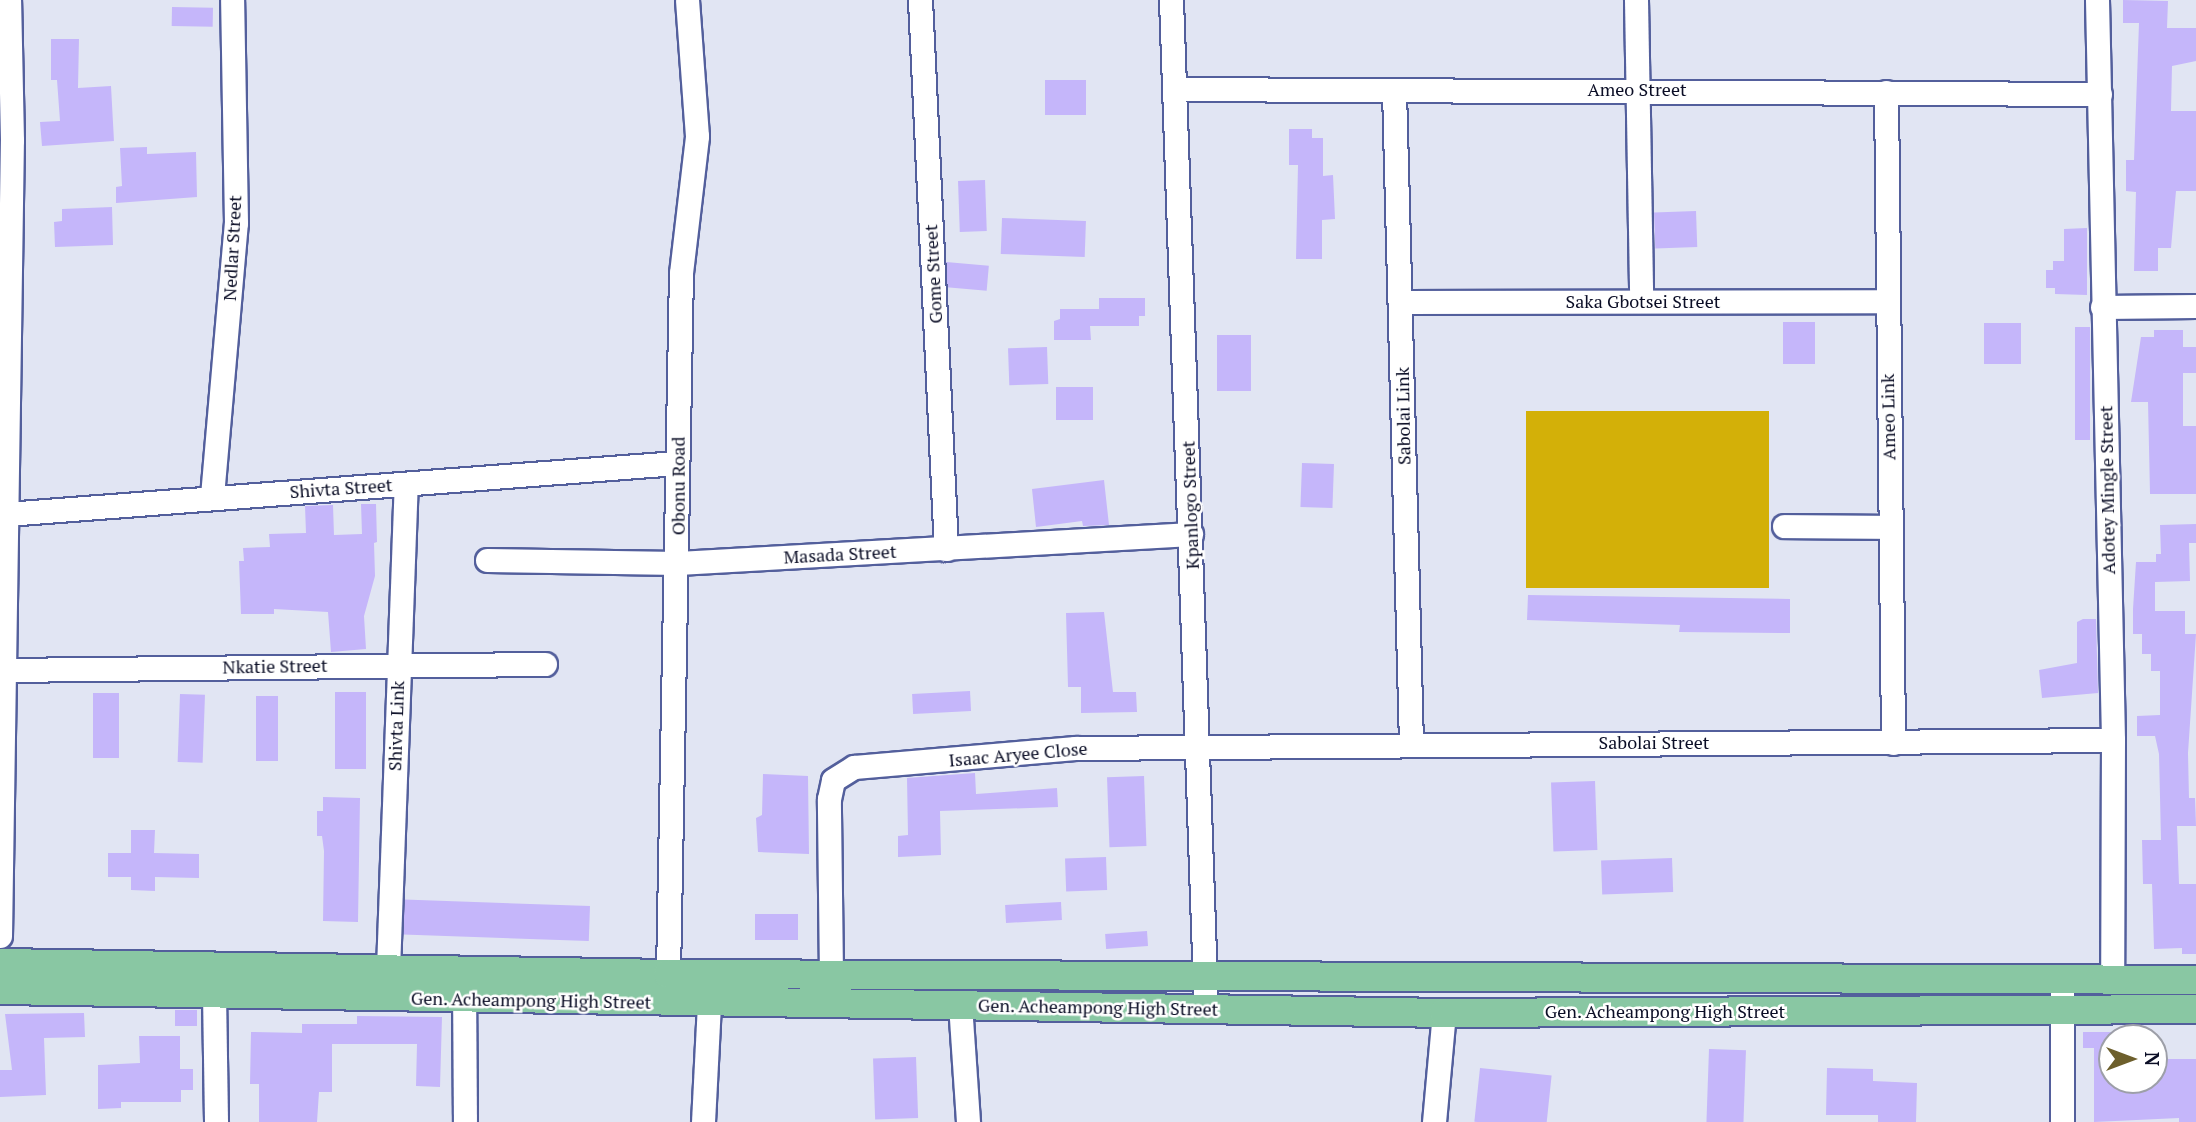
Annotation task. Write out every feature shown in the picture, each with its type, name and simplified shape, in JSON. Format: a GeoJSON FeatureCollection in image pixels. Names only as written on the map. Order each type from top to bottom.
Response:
{"type":"FeatureCollection","features":[{"type":"Feature","properties":{"kind":"main road","name":"Gen. Acheampong High Street"},"geometry":{"type":"LineString","coordinates":[[0,963],[388,969],[464,985],[709,1002],[1444,1013],[2196,1009]]}},
{"type":"Feature","properties":{"kind":"main road","name":"Gen. Acheampong High Street"},"geometry":{"type":"LineString","coordinates":[[0,990],[214,993],[464,985],[668,974],[2196,980]]}},
{"type":"Feature","properties":{"kind":"street"},"geometry":{"type":"LineString","coordinates":[[0,936],[9,0]]}},
{"type":"Feature","properties":{"kind":"street","name":"Nedlar Street"},"geometry":{"type":"LineString","coordinates":[[212,496],[236,223],[232,0]]}},
{"type":"Feature","properties":{"kind":"street","name":"Obonu Road"},"geometry":{"type":"LineString","coordinates":[[668,974],[678,563],[681,273],[697,136],[687,0]]}},
{"type":"Feature","properties":{"kind":"street","name":"Gome Street"},"geometry":{"type":"LineString","coordinates":[[920,0],[946,549]]}},
{"type":"Feature","properties":{"kind":"street","name":"Kpanlogo Street"},"geometry":{"type":"LineString","coordinates":[[1171,0],[1196,745],[1208,978],[1206,1010]]}},
{"type":"Feature","properties":{"kind":"street"},"geometry":{"type":"LineString","coordinates":[[1636,0],[1641,302]]}},
{"type":"Feature","properties":{"kind":"street","name":"Adotey Mingle Street"},"geometry":{"type":"LineString","coordinates":[[2097,0],[2113,740],[2112,979]]}},
{"type":"Feature","properties":{"kind":"street","name":"Ameo Street"},"geometry":{"type":"LineString","coordinates":[[1174,89],[1639,89],[2100,94]]}},
{"type":"Feature","properties":{"kind":"street","name":"Sabolai Link"},"geometry":{"type":"LineString","coordinates":[[1394,90],[1411,742]]}},
{"type":"Feature","properties":{"kind":"street","name":"Ameo Link"},"geometry":{"type":"LineString","coordinates":[[1886,92],[1886,301],[1893,743]]}},
{"type":"Feature","properties":{"kind":"street","name":"Saka Gbotsei Street"},"geometry":{"type":"LineString","coordinates":[[1400,302],[1886,301]]}},
{"type":"Feature","properties":{"kind":"street"},"geometry":{"type":"LineString","coordinates":[[2102,307],[2196,306]]}},
{"type":"Feature","properties":{"kind":"street","name":"Shivta Street"},"geometry":{"type":"LineString","coordinates":[[6,514],[212,496],[677,463]]}},
{"type":"Feature","properties":{"kind":"street","name":"Shivta Link"},"geometry":{"type":"LineString","coordinates":[[388,969],[406,484]]}},
{"type":"Feature","properties":{"kind":"street"},"geometry":{"type":"LineString","coordinates":[[1784,526],[1890,527]]}},
{"type":"Feature","properties":{"kind":"street","name":"Masada Street"},"geometry":{"type":"LineString","coordinates":[[487,560],[678,563],[1191,534]]}},
{"type":"Feature","properties":{"kind":"street","name":"Nkatie Street"},"geometry":{"type":"LineString","coordinates":[[4,670],[545,664]]}},
{"type":"Feature","properties":{"kind":"street","name":"Sabolai Street"},"geometry":{"type":"LineString","coordinates":[[1196,745],[2113,740]]}},
{"type":"Feature","properties":{"kind":"street","name":"Isaac Aryee Close"},"geometry":{"type":"LineString","coordinates":[[831,975],[828,799],[833,780],[841,771],[1076,748],[1196,745]]}},
{"type":"Feature","properties":{"kind":"street"},"geometry":{"type":"LineString","coordinates":[[2061,978],[2062,1122]]}},
{"type":"Feature","properties":{"kind":"street"},"geometry":{"type":"LineString","coordinates":[[464,985],[465,1122]]}},
{"type":"Feature","properties":{"kind":"street"},"geometry":{"type":"LineString","coordinates":[[214,993],[216,1122]]}},
{"type":"Feature","properties":{"kind":"street"},"geometry":{"type":"LineString","coordinates":[[703,1122],[709,1002]]}},
{"type":"Feature","properties":{"kind":"street"},"geometry":{"type":"LineString","coordinates":[[960,1004],[968,1122]]}},
{"type":"Feature","properties":{"kind":"street"},"geometry":{"type":"LineString","coordinates":[[1434,1122],[1444,1013]]}},
{"type":"Feature","properties":{"kind":"shaded area"},"geometry":{"type":"Polygon","coordinates":[[[1526,411],[1769,411],[1769,588],[1526,588],[1526,411]]]}},
{"type":"Feature","properties":{"kind":"building"},"geometry":{"type":"Polygon","coordinates":[[[2123,0],[2168,1],[2167,28],[2196,28],[2196,61],[2172,66],[2171,111],[2196,111],[2196,191],[2176,191],[2171,248],[2158,248],[2158,271],[2134,271],[2136,192],[2126,191],[2126,160],[2134,160],[2139,23],[2123,23],[2123,0]]]}},
{"type":"Feature","properties":{"kind":"building"},"geometry":{"type":"Polygon","coordinates":[[[172,7],[213,8],[213,27],[172,26],[172,7]]]}},
{"type":"Feature","properties":{"kind":"building"},"geometry":{"type":"Polygon","coordinates":[[[51,39],[79,39],[78,88],[111,86],[114,141],[42,146],[40,122],[60,121],[57,80],[51,80],[51,39]]]}},
{"type":"Feature","properties":{"kind":"building"},"geometry":{"type":"Polygon","coordinates":[[[1045,80],[1086,80],[1086,115],[1045,115],[1045,80]]]}},
{"type":"Feature","properties":{"kind":"building"},"geometry":{"type":"Polygon","coordinates":[[[1289,129],[1312,129],[1312,138],[1323,138],[1323,176],[1333,175],[1335,219],[1322,220],[1322,259],[1296,259],[1298,165],[1289,165],[1289,129]]]}},
{"type":"Feature","properties":{"kind":"building"},"geometry":{"type":"Polygon","coordinates":[[[147,147],[147,154],[196,152],[197,197],[116,203],[116,187],[122,186],[120,148],[147,147]]]}},
{"type":"Feature","properties":{"kind":"building"},"geometry":{"type":"Polygon","coordinates":[[[985,180],[987,231],[960,232],[958,181],[985,180]]]}},
{"type":"Feature","properties":{"kind":"building"},"geometry":{"type":"Polygon","coordinates":[[[112,207],[113,245],[55,247],[54,222],[62,221],[62,209],[112,207]]]}},
{"type":"Feature","properties":{"kind":"building"},"geometry":{"type":"Polygon","coordinates":[[[1696,211],[1697,247],[1655,248],[1654,212],[1696,211]]]}},
{"type":"Feature","properties":{"kind":"building"},"geometry":{"type":"Polygon","coordinates":[[[1002,218],[1086,221],[1085,257],[1001,254],[1002,218]]]}},
{"type":"Feature","properties":{"kind":"building"},"geometry":{"type":"Polygon","coordinates":[[[2087,228],[2087,295],[2055,294],[2055,288],[2046,288],[2046,270],[2053,270],[2053,261],[2064,261],[2064,229],[2087,228]]]}},
{"type":"Feature","properties":{"kind":"building"},"geometry":{"type":"Polygon","coordinates":[[[946,262],[989,266],[987,291],[944,287],[946,262]]]}},
{"type":"Feature","properties":{"kind":"building"},"geometry":{"type":"Polygon","coordinates":[[[1099,298],[1145,298],[1145,316],[1139,316],[1139,326],[1090,326],[1091,340],[1054,340],[1054,321],[1060,319],[1060,309],[1099,309],[1099,298]]]}},
{"type":"Feature","properties":{"kind":"building"},"geometry":{"type":"Polygon","coordinates":[[[1783,322],[1815,322],[1815,364],[1783,364],[1783,322]]]}},
{"type":"Feature","properties":{"kind":"building"},"geometry":{"type":"Polygon","coordinates":[[[1984,323],[2021,323],[2021,364],[1984,364],[1984,323]]]}},
{"type":"Feature","properties":{"kind":"building"},"geometry":{"type":"Polygon","coordinates":[[[2075,327],[2090,327],[2090,440],[2075,440],[2075,327]]]}},
{"type":"Feature","properties":{"kind":"building"},"geometry":{"type":"Polygon","coordinates":[[[2154,330],[2183,330],[2183,347],[2196,347],[2196,373],[2183,373],[2183,426],[2196,426],[2196,494],[2150,494],[2148,402],[2131,402],[2141,337],[2154,337],[2154,330]]]}},
{"type":"Feature","properties":{"kind":"building"},"geometry":{"type":"Polygon","coordinates":[[[1217,335],[1251,335],[1251,391],[1217,391],[1217,335]]]}},
{"type":"Feature","properties":{"kind":"building"},"geometry":{"type":"Polygon","coordinates":[[[1047,347],[1048,384],[1009,385],[1008,348],[1047,347]]]}},
{"type":"Feature","properties":{"kind":"building"},"geometry":{"type":"Polygon","coordinates":[[[1056,387],[1093,387],[1093,420],[1056,420],[1056,387]]]}},
{"type":"Feature","properties":{"kind":"building"},"geometry":{"type":"Polygon","coordinates":[[[1302,463],[1334,464],[1332,508],[1300,507],[1302,463]]]}},
{"type":"Feature","properties":{"kind":"building"},"geometry":{"type":"Polygon","coordinates":[[[1104,480],[1109,525],[1083,526],[1082,521],[1036,527],[1032,489],[1104,480]]]}},
{"type":"Feature","properties":{"kind":"building"},"geometry":{"type":"Polygon","coordinates":[[[361,504],[376,504],[375,576],[364,616],[366,649],[331,652],[328,612],[274,609],[274,614],[241,614],[239,561],[244,561],[243,548],[270,547],[269,534],[306,533],[305,506],[333,505],[334,535],[362,534],[361,504]]]}},
{"type":"Feature","properties":{"kind":"building"},"geometry":{"type":"Polygon","coordinates":[[[2196,524],[2196,543],[2189,543],[2190,581],[2155,582],[2155,611],[2185,611],[2185,634],[2196,634],[2188,753],[2189,798],[2195,798],[2196,826],[2177,826],[2179,884],[2196,884],[2196,954],[2182,954],[2182,948],[2154,949],[2152,884],[2143,884],[2142,840],[2161,840],[2159,754],[2155,736],[2137,736],[2137,716],[2160,715],[2160,671],[2151,671],[2151,654],[2142,654],[2142,634],[2133,634],[2133,609],[2136,562],[2156,562],[2156,554],[2161,554],[2160,525],[2196,524]]]}},
{"type":"Feature","properties":{"kind":"building"},"geometry":{"type":"Polygon","coordinates":[[[1528,595],[1790,599],[1790,633],[1679,632],[1680,625],[1527,620],[1528,595]]]}},
{"type":"Feature","properties":{"kind":"building"},"geometry":{"type":"Polygon","coordinates":[[[1104,612],[1113,692],[1136,692],[1137,712],[1081,713],[1081,687],[1068,687],[1066,613],[1104,612]]]}},
{"type":"Feature","properties":{"kind":"building"},"geometry":{"type":"Polygon","coordinates":[[[2096,619],[2098,693],[2042,698],[2039,670],[2077,663],[2077,622],[2096,619]]]}},
{"type":"Feature","properties":{"kind":"building"},"geometry":{"type":"Polygon","coordinates":[[[970,691],[971,711],[913,714],[912,694],[970,691]]]}},
{"type":"Feature","properties":{"kind":"building"},"geometry":{"type":"Polygon","coordinates":[[[335,692],[366,692],[366,769],[335,769],[335,692]]]}},
{"type":"Feature","properties":{"kind":"building"},"geometry":{"type":"Polygon","coordinates":[[[93,693],[119,693],[119,758],[93,758],[93,693]]]}},
{"type":"Feature","properties":{"kind":"building"},"geometry":{"type":"Polygon","coordinates":[[[180,694],[205,695],[203,763],[178,762],[180,694]]]}},
{"type":"Feature","properties":{"kind":"building"},"geometry":{"type":"Polygon","coordinates":[[[256,696],[278,696],[278,761],[256,761],[256,696]]]}},
{"type":"Feature","properties":{"kind":"building"},"geometry":{"type":"Polygon","coordinates":[[[975,773],[976,794],[1057,788],[1058,807],[940,811],[941,855],[898,857],[898,836],[908,835],[907,778],[975,773]]]}},
{"type":"Feature","properties":{"kind":"building"},"geometry":{"type":"Polygon","coordinates":[[[763,774],[808,776],[809,854],[758,852],[756,818],[762,815],[763,774]]]}},
{"type":"Feature","properties":{"kind":"building"},"geometry":{"type":"Polygon","coordinates":[[[1144,776],[1146,846],[1109,847],[1107,777],[1144,776]]]}},
{"type":"Feature","properties":{"kind":"building"},"geometry":{"type":"Polygon","coordinates":[[[1595,781],[1597,850],[1553,851],[1551,783],[1595,781]]]}},
{"type":"Feature","properties":{"kind":"building"},"geometry":{"type":"Polygon","coordinates":[[[323,797],[360,798],[358,922],[323,921],[324,851],[322,836],[317,836],[317,811],[323,811],[323,797]]]}},
{"type":"Feature","properties":{"kind":"building"},"geometry":{"type":"Polygon","coordinates":[[[131,830],[155,830],[154,853],[199,854],[199,878],[155,877],[155,891],[131,890],[131,877],[108,877],[108,853],[131,853],[131,830]]]}},
{"type":"Feature","properties":{"kind":"building"},"geometry":{"type":"Polygon","coordinates":[[[1106,857],[1107,890],[1066,891],[1065,858],[1106,857]]]}},
{"type":"Feature","properties":{"kind":"building"},"geometry":{"type":"Polygon","coordinates":[[[1672,858],[1673,892],[1602,894],[1601,860],[1672,858]]]}},
{"type":"Feature","properties":{"kind":"building"},"geometry":{"type":"Polygon","coordinates":[[[404,900],[590,906],[589,941],[403,934],[404,900]]]}},
{"type":"Feature","properties":{"kind":"building"},"geometry":{"type":"Polygon","coordinates":[[[1061,902],[1062,920],[1006,923],[1005,905],[1061,902]]]}},
{"type":"Feature","properties":{"kind":"building"},"geometry":{"type":"Polygon","coordinates":[[[755,914],[798,914],[798,940],[755,940],[755,914]]]}},
{"type":"Feature","properties":{"kind":"building"},"geometry":{"type":"Polygon","coordinates":[[[1147,931],[1148,946],[1106,949],[1105,934],[1147,931]]]}},
{"type":"Feature","properties":{"kind":"building"},"geometry":{"type":"Polygon","coordinates":[[[175,1010],[197,1010],[197,1026],[175,1026],[175,1010]]]}},
{"type":"Feature","properties":{"kind":"building"},"geometry":{"type":"Polygon","coordinates":[[[84,1013],[85,1037],[44,1038],[46,1095],[0,1097],[0,1070],[12,1070],[5,1014],[84,1013]]]}},
{"type":"Feature","properties":{"kind":"building"},"geometry":{"type":"Polygon","coordinates":[[[357,1016],[442,1017],[440,1087],[416,1086],[417,1044],[332,1044],[332,1092],[319,1092],[317,1122],[259,1122],[259,1084],[250,1084],[251,1032],[302,1033],[302,1024],[357,1024],[357,1016]]]}},
{"type":"Feature","properties":{"kind":"building"},"geometry":{"type":"Polygon","coordinates":[[[2083,1032],[2098,1032],[2098,1094],[2168,1094],[2168,1059],[2196,1059],[2196,1122],[2179,1122],[2179,1118],[2094,1122],[2094,1048],[2083,1048],[2083,1032]]]}},
{"type":"Feature","properties":{"kind":"building"},"geometry":{"type":"Polygon","coordinates":[[[139,1036],[180,1036],[180,1069],[193,1069],[193,1090],[181,1090],[181,1102],[121,1102],[121,1108],[98,1109],[98,1065],[140,1063],[139,1036]]]}},
{"type":"Feature","properties":{"kind":"building"},"geometry":{"type":"Polygon","coordinates":[[[1709,1049],[1746,1050],[1743,1122],[1706,1122],[1709,1049]]]}},
{"type":"Feature","properties":{"kind":"building"},"geometry":{"type":"Polygon","coordinates":[[[916,1057],[918,1118],[875,1119],[873,1059],[916,1057]]]}},
{"type":"Feature","properties":{"kind":"building"},"geometry":{"type":"Polygon","coordinates":[[[1480,1068],[1552,1076],[1547,1122],[1474,1122],[1480,1068]]]}},
{"type":"Feature","properties":{"kind":"building"},"geometry":{"type":"Polygon","coordinates":[[[1827,1068],[1873,1069],[1873,1081],[1917,1083],[1916,1122],[1878,1122],[1878,1115],[1826,1115],[1827,1068]]]}}]}
